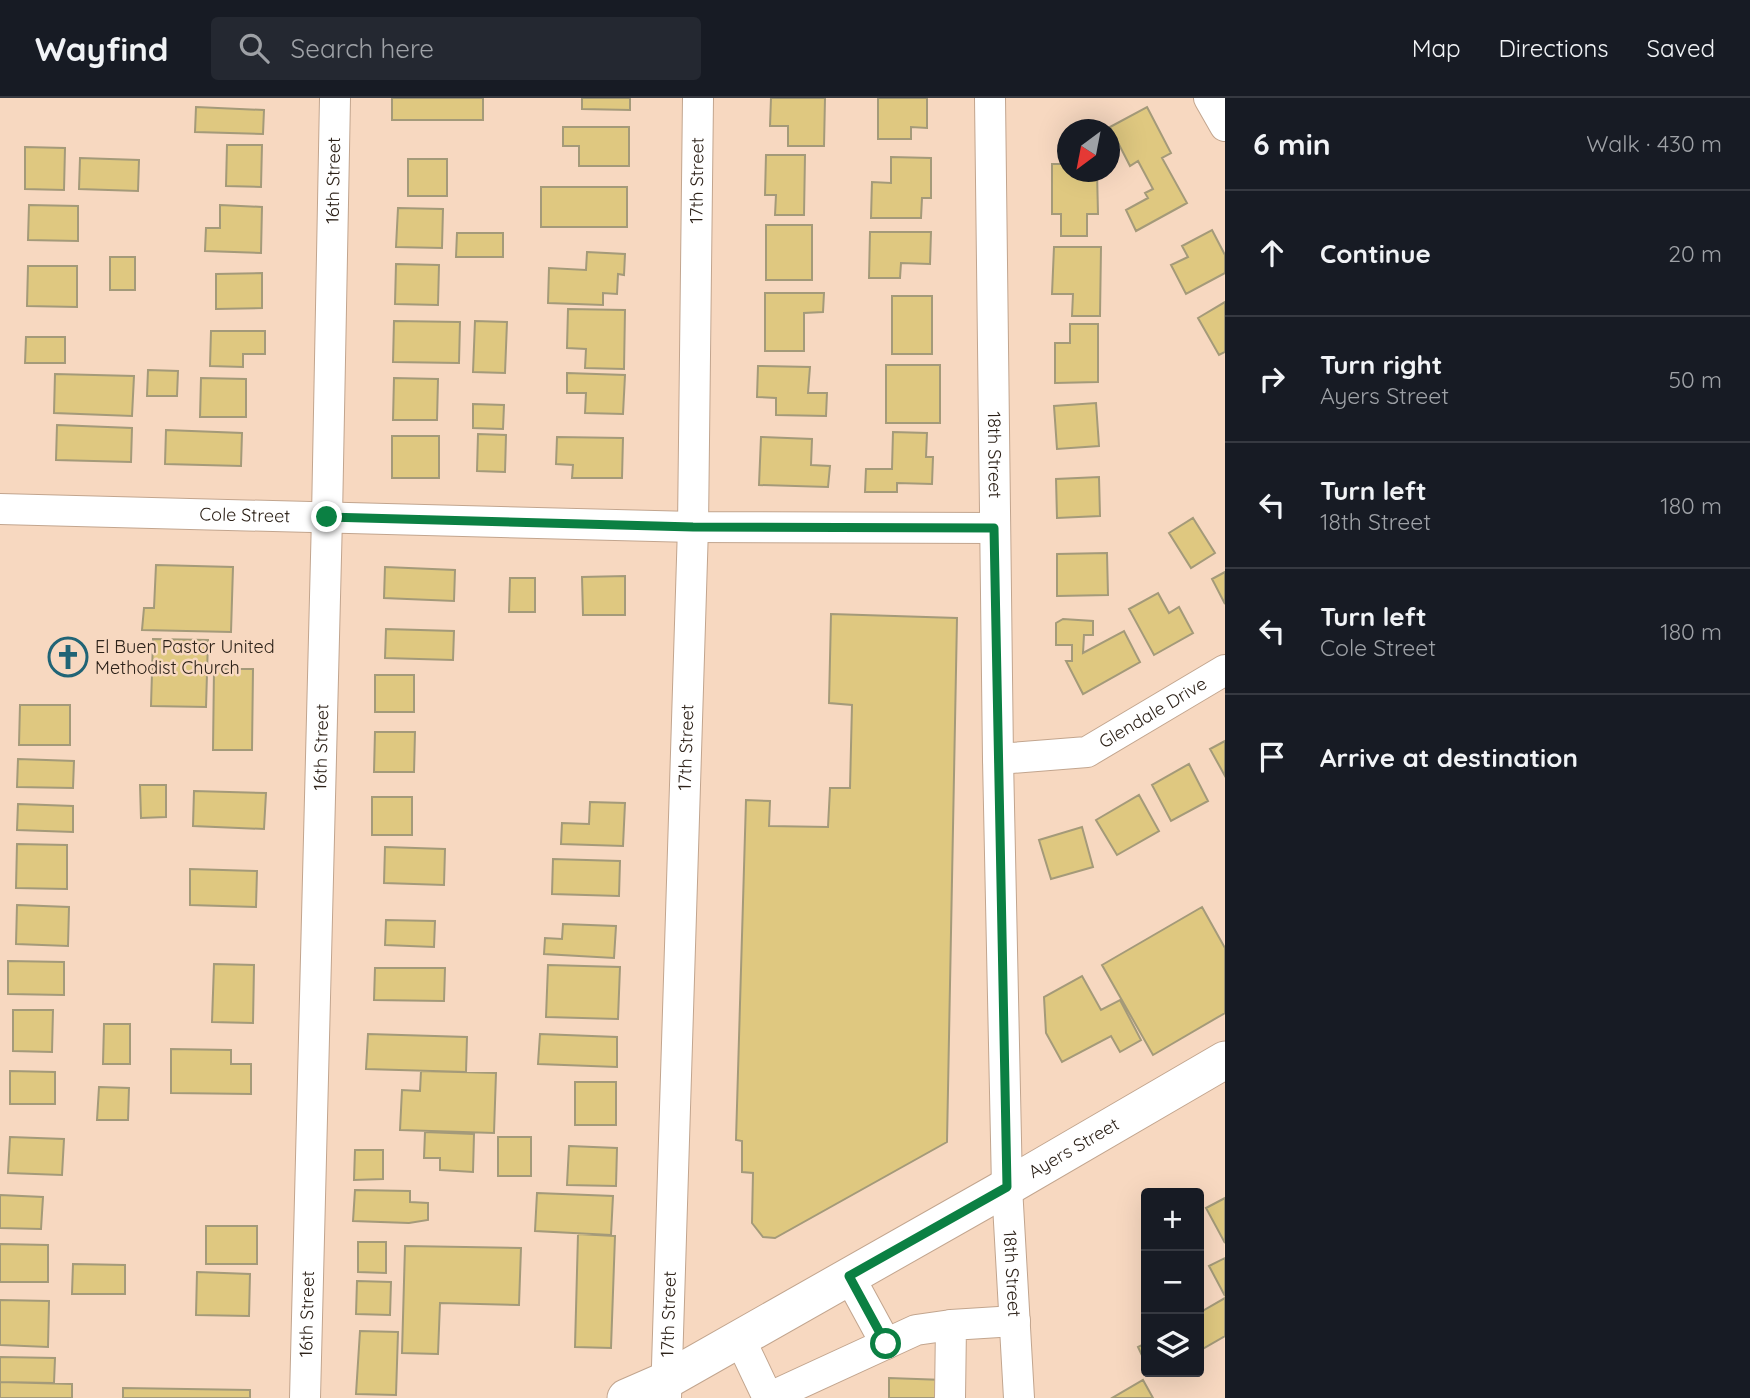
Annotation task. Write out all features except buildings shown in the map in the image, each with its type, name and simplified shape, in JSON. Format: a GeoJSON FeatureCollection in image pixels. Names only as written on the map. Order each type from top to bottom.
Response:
{"type":"FeatureCollection","features":[{"type":"Feature","properties":{"kind":"main road","name":"Ayers Street"},"geometry":{"type":"LineString","coordinates":[[626,1398],[666,1390],[740,1339],[1225,1060]]}},
{"type":"Feature","properties":{"kind":"street","name":"16th Street"},"geometry":{"type":"LineString","coordinates":[[305,1398],[335,98]]}},
{"type":"Feature","properties":{"kind":"street","name":"17th Street"},"geometry":{"type":"LineString","coordinates":[[666,1390],[693,527],[698,98]]}},
{"type":"Feature","properties":{"kind":"street","name":"18th Street"},"geometry":{"type":"LineString","coordinates":[[990,98],[994,528],[1007,1187],[1019,1398]]}},
{"type":"Feature","properties":{"kind":"street"},"geometry":{"type":"LineString","coordinates":[[1209,98],[1225,126]]}},
{"type":"Feature","properties":{"kind":"street","name":"Cole Street"},"geometry":{"type":"LineString","coordinates":[[0,509],[693,527],[994,528]]}},
{"type":"Feature","properties":{"kind":"street","name":"Glendale Drive"},"geometry":{"type":"LineString","coordinates":[[998,759],[1087,752],[1225,670]]}},
{"type":"Feature","properties":{"kind":"street"},"geometry":{"type":"LineString","coordinates":[[849,1276],[886,1344]]}},
{"type":"Feature","properties":{"kind":"street"},"geometry":{"type":"LineString","coordinates":[[740,1339],[768,1398],[916,1330],[1015,1321]]}},
{"type":"Feature","properties":{"kind":"street"},"geometry":{"type":"LineString","coordinates":[[950,1398],[951,1325]]}},
{"type":"Feature","properties":{"kind":"place","name":"El Buen Pastor United Methodist Church"},"geometry":{"type":"Point","coordinates":[68,657]}},
{"type":"Feature","properties":{"kind":"route"},"geometry":{"type":"LineString","coordinates":[[327,517],[693,527],[994,528],[1007,1187],[849,1276],[886,1344]]}}]}
